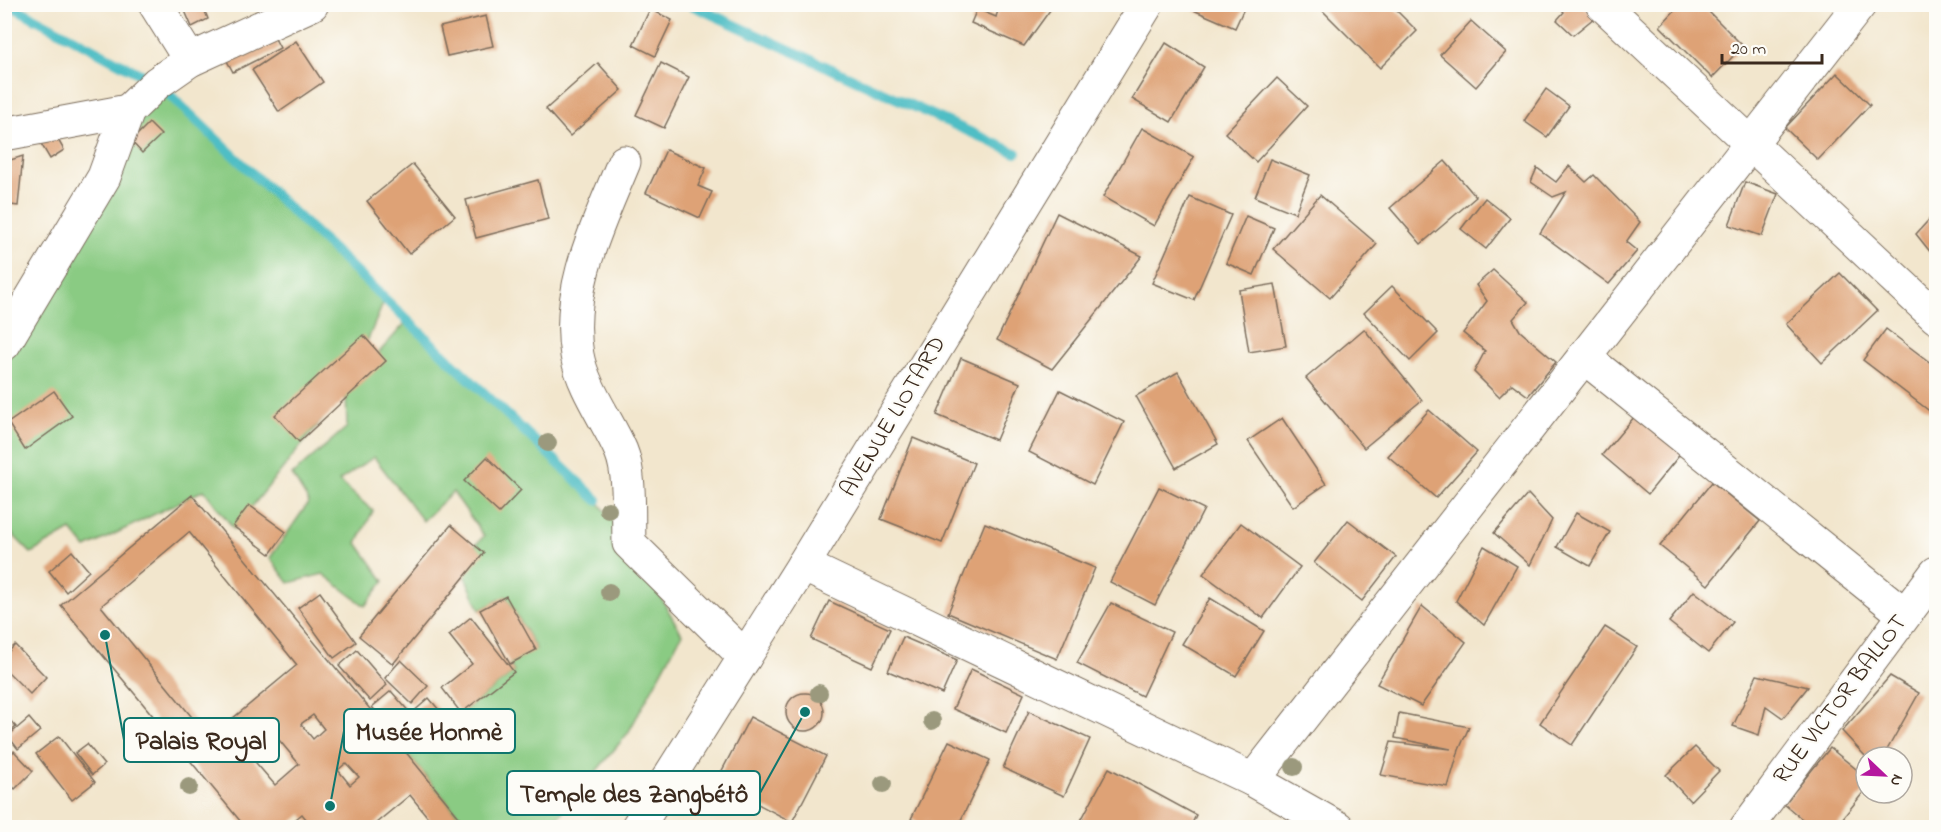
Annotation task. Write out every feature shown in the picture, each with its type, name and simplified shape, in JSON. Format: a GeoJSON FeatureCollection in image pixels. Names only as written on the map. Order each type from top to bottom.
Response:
{"type":"FeatureCollection","features":[{"type":"Feature","properties":{"kind":"street"},"geometry":{"type":"LineString","coordinates":[[155,4],[190,60]]}},
{"type":"Feature","properties":{"kind":"street"},"geometry":{"type":"LineString","coordinates":[[4,344],[104,177],[128,111],[157,83],[190,60],[312,4]]}},
{"type":"Feature","properties":{"kind":"street","name":"AVENUE LIOTARD"},"geometry":{"type":"LineString","coordinates":[[637,828],[803,565],[1147,4]]}},
{"type":"Feature","properties":{"kind":"street"},"geometry":{"type":"LineString","coordinates":[[1602,4],[1936,317]]}},
{"type":"Feature","properties":{"kind":"street"},"geometry":{"type":"LineString","coordinates":[[1253,780],[1860,4]]}},
{"type":"Feature","properties":{"kind":"street"},"geometry":{"type":"LineString","coordinates":[[4,134],[128,111]]}},
{"type":"Feature","properties":{"kind":"street"},"geometry":{"type":"LineString","coordinates":[[624,162],[596,232],[577,294],[574,313],[578,357],[606,424],[622,453],[627,488],[629,543],[745,657]]}},
{"type":"Feature","properties":{"kind":"street"},"geometry":{"type":"LineString","coordinates":[[1584,357],[1904,614]]}},
{"type":"Feature","properties":{"kind":"street"},"geometry":{"type":"LineString","coordinates":[[803,565],[1253,780],[1338,828]]}},
{"type":"Feature","properties":{"kind":"street","name":"RUE VICTOR BALLOT"},"geometry":{"type":"LineString","coordinates":[[1746,828],[1936,573]]}},
{"type":"Feature","properties":{"kind":"green space"},"geometry":{"type":"Polygon","coordinates":[[[157,83],[385,299],[348,387],[408,320],[597,500],[629,543],[682,634],[628,733],[549,828],[468,827],[409,756],[408,748],[445,717],[461,713],[514,672],[510,664],[536,649],[506,596],[480,610],[459,563],[484,536],[453,492],[423,521],[374,457],[339,481],[373,511],[357,543],[384,581],[365,606],[323,574],[289,583],[270,558],[309,502],[292,475],[347,427],[346,390],[234,529],[204,490],[86,548],[71,530],[31,553],[5,527],[5,344],[157,83]]]}},
{"type":"Feature","properties":{"kind":"building"},"geometry":{"type":"Polygon","coordinates":[[[182,4],[202,4],[208,19],[192,27],[182,4]]]}},
{"type":"Feature","properties":{"kind":"building"},"geometry":{"type":"Polygon","coordinates":[[[1000,4],[1049,4],[1053,6],[1024,46],[971,23],[977,9],[996,17],[1000,4]]]}},
{"type":"Feature","properties":{"kind":"building"},"geometry":{"type":"Polygon","coordinates":[[[1193,4],[1246,4],[1235,28],[1191,9],[1193,4]]]}},
{"type":"Feature","properties":{"kind":"building"},"geometry":{"type":"Polygon","coordinates":[[[1316,4],[1390,4],[1417,31],[1380,68],[1316,4]]]}},
{"type":"Feature","properties":{"kind":"building"},"geometry":{"type":"Polygon","coordinates":[[[1557,4],[1582,4],[1594,18],[1573,35],[1557,20],[1564,12],[1557,4]]]}},
{"type":"Feature","properties":{"kind":"building"},"geometry":{"type":"Polygon","coordinates":[[[1681,4],[1701,4],[1743,46],[1712,78],[1660,26],[1681,4]]]}},
{"type":"Feature","properties":{"kind":"building"},"geometry":{"type":"Polygon","coordinates":[[[650,9],[672,20],[655,56],[633,45],[650,9]]]}},
{"type":"Feature","properties":{"kind":"building"},"geometry":{"type":"Polygon","coordinates":[[[486,16],[493,46],[447,56],[440,27],[486,16]]]}},
{"type":"Feature","properties":{"kind":"building"},"geometry":{"type":"Polygon","coordinates":[[[1471,21],[1506,52],[1476,87],[1440,55],[1471,21]]]}},
{"type":"Feature","properties":{"kind":"building"},"geometry":{"type":"Polygon","coordinates":[[[273,35],[280,48],[233,72],[226,59],[273,35]]]}},
{"type":"Feature","properties":{"kind":"building"},"geometry":{"type":"Polygon","coordinates":[[[296,41],[323,82],[279,112],[252,70],[296,41]]]}},
{"type":"Feature","properties":{"kind":"building"},"geometry":{"type":"Polygon","coordinates":[[[1166,43],[1204,67],[1171,122],[1132,99],[1166,43]]]}},
{"type":"Feature","properties":{"kind":"building"},"geometry":{"type":"Polygon","coordinates":[[[598,63],[622,90],[570,136],[546,109],[598,63]]]}},
{"type":"Feature","properties":{"kind":"building"},"geometry":{"type":"Polygon","coordinates":[[[661,63],[689,77],[664,128],[636,115],[661,63]]]}},
{"type":"Feature","properties":{"kind":"building"},"geometry":{"type":"Polygon","coordinates":[[[1837,73],[1870,105],[1818,160],[1785,128],[1837,73]]]}},
{"type":"Feature","properties":{"kind":"building"},"geometry":{"type":"Polygon","coordinates":[[[1277,78],[1307,106],[1256,162],[1225,133],[1277,78]]]}},
{"type":"Feature","properties":{"kind":"building"},"geometry":{"type":"Polygon","coordinates":[[[1546,89],[1569,106],[1547,137],[1524,121],[1546,89]]]}},
{"type":"Feature","properties":{"kind":"building"},"geometry":{"type":"Polygon","coordinates":[[[149,123],[161,135],[142,153],[131,141],[149,123]]]}},
{"type":"Feature","properties":{"kind":"building"},"geometry":{"type":"Polygon","coordinates":[[[1142,128],[1194,157],[1154,226],[1103,197],[1142,128]]]}},
{"type":"Feature","properties":{"kind":"building"},"geometry":{"type":"Polygon","coordinates":[[[54,133],[64,150],[50,159],[40,142],[54,133]]]}},
{"type":"Feature","properties":{"kind":"building"},"geometry":{"type":"Polygon","coordinates":[[[666,150],[706,168],[698,186],[712,192],[700,218],[646,193],[666,150]]]}},
{"type":"Feature","properties":{"kind":"building"},"geometry":{"type":"Polygon","coordinates":[[[23,156],[18,206],[4,204],[4,162],[23,156]]]}},
{"type":"Feature","properties":{"kind":"building"},"geometry":{"type":"Polygon","coordinates":[[[1270,159],[1310,175],[1295,213],[1255,197],[1270,159]]]}},
{"type":"Feature","properties":{"kind":"building"},"geometry":{"type":"Polygon","coordinates":[[[1445,161],[1476,197],[1421,244],[1390,208],[1445,161]]]}},
{"type":"Feature","properties":{"kind":"building"},"geometry":{"type":"Polygon","coordinates":[[[413,164],[455,216],[409,254],[367,201],[413,164]]]}},
{"type":"Feature","properties":{"kind":"building"},"geometry":{"type":"Polygon","coordinates":[[[1569,166],[1586,182],[1594,175],[1640,222],[1626,242],[1637,251],[1609,284],[1540,233],[1566,192],[1553,197],[1531,182],[1537,168],[1556,182],[1569,166]]]}},
{"type":"Feature","properties":{"kind":"building"},"geometry":{"type":"Polygon","coordinates":[[[538,180],[548,219],[476,238],[466,200],[538,180]]]}},
{"type":"Feature","properties":{"kind":"building"},"geometry":{"type":"Polygon","coordinates":[[[1745,182],[1778,194],[1762,236],[1729,225],[1745,182]]]}},
{"type":"Feature","properties":{"kind":"building"},"geometry":{"type":"Polygon","coordinates":[[[1320,195],[1377,244],[1330,298],[1273,249],[1320,195]]]}},
{"type":"Feature","properties":{"kind":"building"},"geometry":{"type":"Polygon","coordinates":[[[1190,197],[1231,215],[1194,300],[1152,283],[1190,197]]]}},
{"type":"Feature","properties":{"kind":"building"},"geometry":{"type":"Polygon","coordinates":[[[1485,198],[1510,218],[1486,249],[1461,229],[1485,198]]]}},
{"type":"Feature","properties":{"kind":"building"},"geometry":{"type":"Polygon","coordinates":[[[1936,212],[1936,259],[1916,234],[1936,212]]]}},
{"type":"Feature","properties":{"kind":"building"},"geometry":{"type":"Polygon","coordinates":[[[1057,213],[1142,256],[1052,369],[997,340],[1057,213]]]}},
{"type":"Feature","properties":{"kind":"building"},"geometry":{"type":"Polygon","coordinates":[[[1246,216],[1274,228],[1254,275],[1226,263],[1246,216]]]}},
{"type":"Feature","properties":{"kind":"building"},"geometry":{"type":"Polygon","coordinates":[[[1493,270],[1528,302],[1513,319],[1520,331],[1556,362],[1528,396],[1512,384],[1499,397],[1474,372],[1485,351],[1463,333],[1487,301],[1476,285],[1493,270]]]}},
{"type":"Feature","properties":{"kind":"building"},"geometry":{"type":"Polygon","coordinates":[[[1840,273],[1877,311],[1822,363],[1786,324],[1840,273]]]}},
{"type":"Feature","properties":{"kind":"building"},"geometry":{"type":"Polygon","coordinates":[[[1275,284],[1286,346],[1249,352],[1239,290],[1275,284]]]}},
{"type":"Feature","properties":{"kind":"building"},"geometry":{"type":"Polygon","coordinates":[[[1392,286],[1438,333],[1410,361],[1364,313],[1392,286]]]}},
{"type":"Feature","properties":{"kind":"building"},"geometry":{"type":"Polygon","coordinates":[[[1364,329],[1422,400],[1364,448],[1306,378],[1364,329]]]}},
{"type":"Feature","properties":{"kind":"building"},"geometry":{"type":"Polygon","coordinates":[[[1886,329],[1936,367],[1936,416],[1863,360],[1886,329]]]}},
{"type":"Feature","properties":{"kind":"building"},"geometry":{"type":"Polygon","coordinates":[[[363,335],[386,361],[299,442],[275,415],[363,335]]]}},
{"type":"Feature","properties":{"kind":"building"},"geometry":{"type":"Polygon","coordinates":[[[961,358],[1020,383],[996,440],[937,415],[961,358]]]}},
{"type":"Feature","properties":{"kind":"building"},"geometry":{"type":"Polygon","coordinates":[[[1178,372],[1218,444],[1176,468],[1136,396],[1178,372]]]}},
{"type":"Feature","properties":{"kind":"building"},"geometry":{"type":"Polygon","coordinates":[[[1060,390],[1124,422],[1093,485],[1029,452],[1060,390]]]}},
{"type":"Feature","properties":{"kind":"building"},"geometry":{"type":"Polygon","coordinates":[[[54,391],[72,416],[25,450],[8,423],[54,391]]]}},
{"type":"Feature","properties":{"kind":"building"},"geometry":{"type":"Polygon","coordinates":[[[1641,409],[1686,447],[1648,494],[1602,455],[1641,409]]]}},
{"type":"Feature","properties":{"kind":"building"},"geometry":{"type":"Polygon","coordinates":[[[1429,410],[1477,452],[1436,498],[1388,456],[1429,410]]]}},
{"type":"Feature","properties":{"kind":"building"},"geometry":{"type":"Polygon","coordinates":[[[1282,418],[1326,484],[1293,507],[1248,441],[1282,418]]]}},
{"type":"Feature","properties":{"kind":"building"},"geometry":{"type":"Polygon","coordinates":[[[913,438],[974,463],[942,543],[881,519],[913,438]]]}},
{"type":"Feature","properties":{"kind":"building"},"geometry":{"type":"Polygon","coordinates":[[[487,457],[521,490],[499,513],[464,481],[487,457]]]}},
{"type":"Feature","properties":{"kind":"building"},"geometry":{"type":"Polygon","coordinates":[[[1712,482],[1760,521],[1708,585],[1660,546],[1712,482]]]}},
{"type":"Feature","properties":{"kind":"building"},"geometry":{"type":"Polygon","coordinates":[[[1159,487],[1204,509],[1155,605],[1110,582],[1159,487]]]}},
{"type":"Feature","properties":{"kind":"building"},"geometry":{"type":"Polygon","coordinates":[[[1528,494],[1552,520],[1530,565],[1494,533],[1528,494]]]}},
{"type":"Feature","properties":{"kind":"building"},"geometry":{"type":"Polygon","coordinates":[[[192,495],[468,828],[421,828],[430,820],[410,795],[370,828],[307,828],[311,825],[302,814],[291,823],[295,828],[246,828],[61,605],[192,495]],[[189,532],[101,606],[209,738],[297,665],[189,532]],[[313,715],[301,724],[313,739],[324,729],[313,715]],[[269,728],[244,749],[275,785],[299,764],[269,728]],[[346,763],[338,770],[350,785],[359,777],[346,763]]]}},
{"type":"Feature","properties":{"kind":"building"},"geometry":{"type":"Polygon","coordinates":[[[249,505],[286,532],[270,554],[233,526],[249,505]]]}},
{"type":"Feature","properties":{"kind":"building"},"geometry":{"type":"Polygon","coordinates":[[[1576,513],[1610,532],[1590,566],[1557,547],[1576,513]]]}},
{"type":"Feature","properties":{"kind":"building"},"geometry":{"type":"Polygon","coordinates":[[[1348,520],[1396,557],[1362,601],[1314,563],[1348,520]]]}},
{"type":"Feature","properties":{"kind":"building"},"geometry":{"type":"Polygon","coordinates":[[[985,523],[1095,568],[1057,659],[948,613],[985,523]]]}},
{"type":"Feature","properties":{"kind":"building"},"geometry":{"type":"Polygon","coordinates":[[[1241,523],[1300,567],[1263,618],[1203,574],[1241,523]]]}},
{"type":"Feature","properties":{"kind":"building"},"geometry":{"type":"Polygon","coordinates":[[[451,525],[484,553],[393,664],[359,636],[451,525]]]}},
{"type":"Feature","properties":{"kind":"building"},"geometry":{"type":"Polygon","coordinates":[[[1484,546],[1517,566],[1484,625],[1456,601],[1484,546]]]}},
{"type":"Feature","properties":{"kind":"building"},"geometry":{"type":"Polygon","coordinates":[[[72,551],[89,571],[66,592],[49,571],[72,551]]]}},
{"type":"Feature","properties":{"kind":"building"},"geometry":{"type":"Polygon","coordinates":[[[1694,591],[1733,622],[1708,653],[1669,622],[1694,591]]]}},
{"type":"Feature","properties":{"kind":"building"},"geometry":{"type":"Polygon","coordinates":[[[320,592],[356,642],[334,658],[298,608],[320,592]]]}},
{"type":"Feature","properties":{"kind":"building"},"geometry":{"type":"Polygon","coordinates":[[[506,596],[536,650],[510,664],[480,610],[506,596]]]}},
{"type":"Feature","properties":{"kind":"building"},"geometry":{"type":"Polygon","coordinates":[[[1210,598],[1264,631],[1236,676],[1182,644],[1210,598]]]}},
{"type":"Feature","properties":{"kind":"building"},"geometry":{"type":"Polygon","coordinates":[[[829,601],[890,629],[872,667],[811,639],[829,601]]]}},
{"type":"Feature","properties":{"kind":"building"},"geometry":{"type":"Polygon","coordinates":[[[1111,603],[1172,632],[1142,696],[1077,663],[1111,603]]]}},
{"type":"Feature","properties":{"kind":"building"},"geometry":{"type":"Polygon","coordinates":[[[1422,606],[1466,642],[1421,706],[1377,684],[1422,606]]]}},
{"type":"Feature","properties":{"kind":"building"},"geometry":{"type":"Polygon","coordinates":[[[471,617],[514,672],[461,713],[442,688],[472,664],[449,635],[471,617]]]}},
{"type":"Feature","properties":{"kind":"building"},"geometry":{"type":"Polygon","coordinates":[[[1605,627],[1637,647],[1572,745],[1540,723],[1605,627]]]}},
{"type":"Feature","properties":{"kind":"building"},"geometry":{"type":"Polygon","coordinates":[[[903,637],[957,660],[942,694],[888,671],[903,637]]]}},
{"type":"Feature","properties":{"kind":"building"},"geometry":{"type":"Polygon","coordinates":[[[15,645],[46,677],[30,694],[4,668],[4,656],[15,645]]]}},
{"type":"Feature","properties":{"kind":"building"},"geometry":{"type":"Polygon","coordinates":[[[357,650],[387,685],[370,701],[339,666],[357,650]]]}},
{"type":"Feature","properties":{"kind":"building"},"geometry":{"type":"Polygon","coordinates":[[[401,660],[428,686],[412,704],[385,678],[401,660]]]}},
{"type":"Feature","properties":{"kind":"building"},"geometry":{"type":"Polygon","coordinates":[[[971,669],[1024,694],[1006,733],[953,709],[971,669]]]}},
{"type":"Feature","properties":{"kind":"building"},"geometry":{"type":"Polygon","coordinates":[[[1757,675],[1808,687],[1783,718],[1766,706],[1759,735],[1733,726],[1757,675]]]}},
{"type":"Feature","properties":{"kind":"building"},"geometry":{"type":"Polygon","coordinates":[[[1890,676],[1919,693],[1890,745],[1855,745],[1842,731],[1890,676]]]}},
{"type":"Feature","properties":{"kind":"building"},"geometry":{"type":"Polygon","coordinates":[[[391,691],[411,714],[429,698],[445,717],[408,748],[372,707],[391,691]]]}},
{"type":"Feature","properties":{"kind":"building"},"geometry":{"type":"Polygon","coordinates":[[[805,693],[819,698],[824,712],[819,726],[805,731],[791,726],[786,712],[791,698],[805,693]]]}},
{"type":"Feature","properties":{"kind":"building"},"geometry":{"type":"Polygon","coordinates":[[[1029,711],[1090,739],[1064,796],[1003,768],[1029,711]]]}},
{"type":"Feature","properties":{"kind":"building"},"geometry":{"type":"Polygon","coordinates":[[[1399,713],[1469,727],[1459,750],[1448,787],[1381,775],[1391,742],[1451,749],[1395,738],[1399,713]]]}},
{"type":"Feature","properties":{"kind":"building"},"geometry":{"type":"Polygon","coordinates":[[[4,714],[16,727],[4,737],[4,714]]]}},
{"type":"Feature","properties":{"kind":"building"},"geometry":{"type":"Polygon","coordinates":[[[750,717],[826,756],[792,822],[716,782],[750,717]]]}},
{"type":"Feature","properties":{"kind":"building"},"geometry":{"type":"Polygon","coordinates":[[[29,718],[40,731],[18,749],[8,736],[29,718]]]}},
{"type":"Feature","properties":{"kind":"building"},"geometry":{"type":"Polygon","coordinates":[[[59,736],[95,782],[72,800],[36,754],[59,736]]]}},
{"type":"Feature","properties":{"kind":"building"},"geometry":{"type":"Polygon","coordinates":[[[949,741],[990,760],[957,828],[927,828],[911,819],[949,741]]]}},
{"type":"Feature","properties":{"kind":"building"},"geometry":{"type":"Polygon","coordinates":[[[87,744],[104,765],[92,775],[75,753],[87,744]]]}},
{"type":"Feature","properties":{"kind":"building"},"geometry":{"type":"Polygon","coordinates":[[[1695,747],[1719,771],[1690,801],[1666,775],[1695,747]]]}},
{"type":"Feature","properties":{"kind":"building"},"geometry":{"type":"Polygon","coordinates":[[[1830,748],[1854,767],[1854,804],[1835,828],[1813,828],[1784,804],[1830,748]]]}},
{"type":"Feature","properties":{"kind":"building"},"geometry":{"type":"Polygon","coordinates":[[[14,751],[33,771],[15,789],[4,778],[4,761],[14,751]]]}},
{"type":"Feature","properties":{"kind":"building"},"geometry":{"type":"Polygon","coordinates":[[[1109,768],[1196,815],[1190,828],[1077,828],[1109,768]]]}},
{"type":"Feature","properties":{"kind":"waterway"},"geometry":{"type":"LineString","coordinates":[[8,4],[157,83],[597,500]]}},
{"type":"Feature","properties":{"kind":"waterway"},"geometry":{"type":"LineString","coordinates":[[689,4],[1016,153]]}},
{"type":"Feature","properties":{"kind":"place","name":"Palais Royal"},"geometry":{"type":"Point","coordinates":[105,635]}},
{"type":"Feature","properties":{"kind":"place","name":"Temple des Zangbétô"},"geometry":{"type":"Point","coordinates":[805,712]}},
{"type":"Feature","properties":{"kind":"place","name":"Musée Honmè"},"geometry":{"type":"Point","coordinates":[330,806]}}]}
